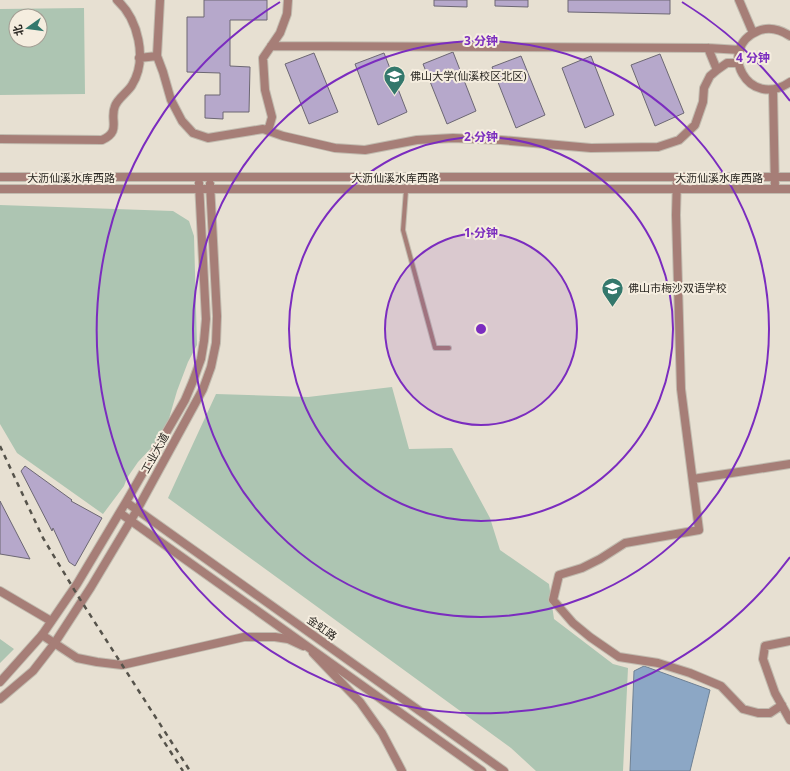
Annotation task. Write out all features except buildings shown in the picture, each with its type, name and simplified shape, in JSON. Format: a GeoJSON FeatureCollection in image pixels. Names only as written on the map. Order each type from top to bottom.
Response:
{"type":"FeatureCollection","features":[{"type":"Feature","properties":{"kind":"street"},"geometry":{"type":"LineString","coordinates":[[0,139],[102,140],[108,137],[113,130],[115,106],[132,84],[139,67],[138,37],[130,17],[117,0]]}},
{"type":"Feature","properties":{"kind":"street"},"geometry":{"type":"LineString","coordinates":[[160,0],[157,56],[171,100],[182,121],[193,133],[208,138],[263,129],[335,148],[364,150],[417,140],[453,138],[501,140],[592,148],[658,147],[679,140],[695,125],[703,102],[704,88],[710,76],[727,63],[739,63]]}},
{"type":"Feature","properties":{"kind":"street"},"geometry":{"type":"LineString","coordinates":[[268,131],[272,118],[265,90],[263,58],[280,33],[287,14],[288,0]]}},
{"type":"Feature","properties":{"kind":"street"},"geometry":{"type":"LineString","coordinates":[[739,0],[753,33]]}},
{"type":"Feature","properties":{"kind":"street"},"geometry":{"type":"LineString","coordinates":[[790,36],[783,31],[773,28],[762,29],[753,33],[745,40],[740,50],[739,63],[740,70],[746,79],[754,86],[763,90],[773,90],[790,82]]}},
{"type":"Feature","properties":{"kind":"street"},"geometry":{"type":"LineString","coordinates":[[271,46],[708,48],[740,50]]}},
{"type":"Feature","properties":{"kind":"street"},"geometry":{"type":"LineString","coordinates":[[708,48],[717,70]]}},
{"type":"Feature","properties":{"kind":"street"},"geometry":{"type":"LineString","coordinates":[[139,58],[157,56]]}},
{"type":"Feature","properties":{"kind":"street"},"geometry":{"type":"LineString","coordinates":[[773,90],[775,189]]}},
{"type":"Feature","properties":{"kind":"street"},"geometry":{"type":"LineString","coordinates":[[0,177],[790,177]]}},
{"type":"Feature","properties":{"kind":"street","name":"工业大道"},"geometry":{"type":"LineString","coordinates":[[51,622],[77,584],[120,513],[185,400],[194,381],[201,359],[206,319],[199,177]]}},
{"type":"Feature","properties":{"kind":"street","name":"工业大道"},"geometry":{"type":"LineString","coordinates":[[0,699],[33,671],[54,644],[91,587],[137,510],[203,390],[211,367],[216,343],[217,316],[210,177]]}},
{"type":"Feature","properties":{"kind":"street"},"geometry":{"type":"LineString","coordinates":[[677,177],[676,215],[681,389],[699,530],[625,544],[582,568],[559,575],[554,600],[573,623],[619,657],[658,663],[690,673],[721,686],[743,709],[758,713],[770,713],[782,705]]}},
{"type":"Feature","properties":{"kind":"street","name":"大沥仙溪水库西路"},"geometry":{"type":"LineString","coordinates":[[0,189],[790,189]]}},
{"type":"Feature","properties":{"kind":"street"},"geometry":{"type":"LineString","coordinates":[[693,479],[790,464]]}},
{"type":"Feature","properties":{"kind":"street","name":"金虹路"},"geometry":{"type":"LineString","coordinates":[[126,502],[504,771]]}},
{"type":"Feature","properties":{"kind":"street"},"geometry":{"type":"LineString","coordinates":[[120,513],[482,771]]}},
{"type":"Feature","properties":{"kind":"street"},"geometry":{"type":"LineString","coordinates":[[0,590],[51,622],[42,635],[0,682]]}},
{"type":"Feature","properties":{"kind":"street"},"geometry":{"type":"LineString","coordinates":[[42,635],[76,658],[122,665],[244,637],[275,637],[288,639],[309,649],[360,702],[382,733],[402,771]]}},
{"type":"Feature","properties":{"kind":"street"},"geometry":{"type":"LineString","coordinates":[[790,641],[765,646],[763,659],[775,693],[790,720]]}},
{"type":"Feature","properties":{"kind":"lane"},"geometry":{"type":"LineString","coordinates":[[407,176],[403,230],[435,348],[449,348]]}},
{"type":"Feature","properties":{"kind":"green space"},"geometry":{"type":"Polygon","coordinates":[[[48,8],[84,8],[85,94],[0,95],[0,9],[8,9],[8,48],[48,48],[48,8]]]}},
{"type":"Feature","properties":{"kind":"green space"},"geometry":{"type":"Polygon","coordinates":[[[0,205],[173,211],[189,221],[194,236],[197,345],[188,362],[177,391],[168,422],[154,445],[138,462],[127,478],[124,486],[103,514],[17,453],[0,424],[0,205]]]}},
{"type":"Feature","properties":{"kind":"green space"},"geometry":{"type":"Polygon","coordinates":[[[392,387],[409,449],[452,448],[490,518],[500,550],[549,584],[554,619],[613,664],[628,668],[623,771],[536,771],[511,748],[168,498],[216,394],[308,397],[392,387]]]}},
{"type":"Feature","properties":{"kind":"green space"},"geometry":{"type":"Polygon","coordinates":[[[0,639],[14,649],[0,663],[0,639]]]}},
{"type":"Feature","properties":{"kind":"water"},"geometry":{"type":"Polygon","coordinates":[[[644,666],[710,690],[690,771],[630,771],[634,671],[644,666]]]}},
{"type":"Feature","properties":{"kind":"railway"},"geometry":{"type":"LineString","coordinates":[[0,446],[43,538],[78,596],[190,771]]}},
{"type":"Feature","properties":{"kind":"railway"},"geometry":{"type":"LineString","coordinates":[[159,734],[183,771]]}},
{"type":"Feature","properties":{"kind":"place","name":"佛山大学(仙溪校区北区)"},"geometry":{"type":"Point","coordinates":[395,96]}},
{"type":"Feature","properties":{"kind":"place","name":"佛山市梅沙双语学校"},"geometry":{"type":"Point","coordinates":[612,308]}}]}
